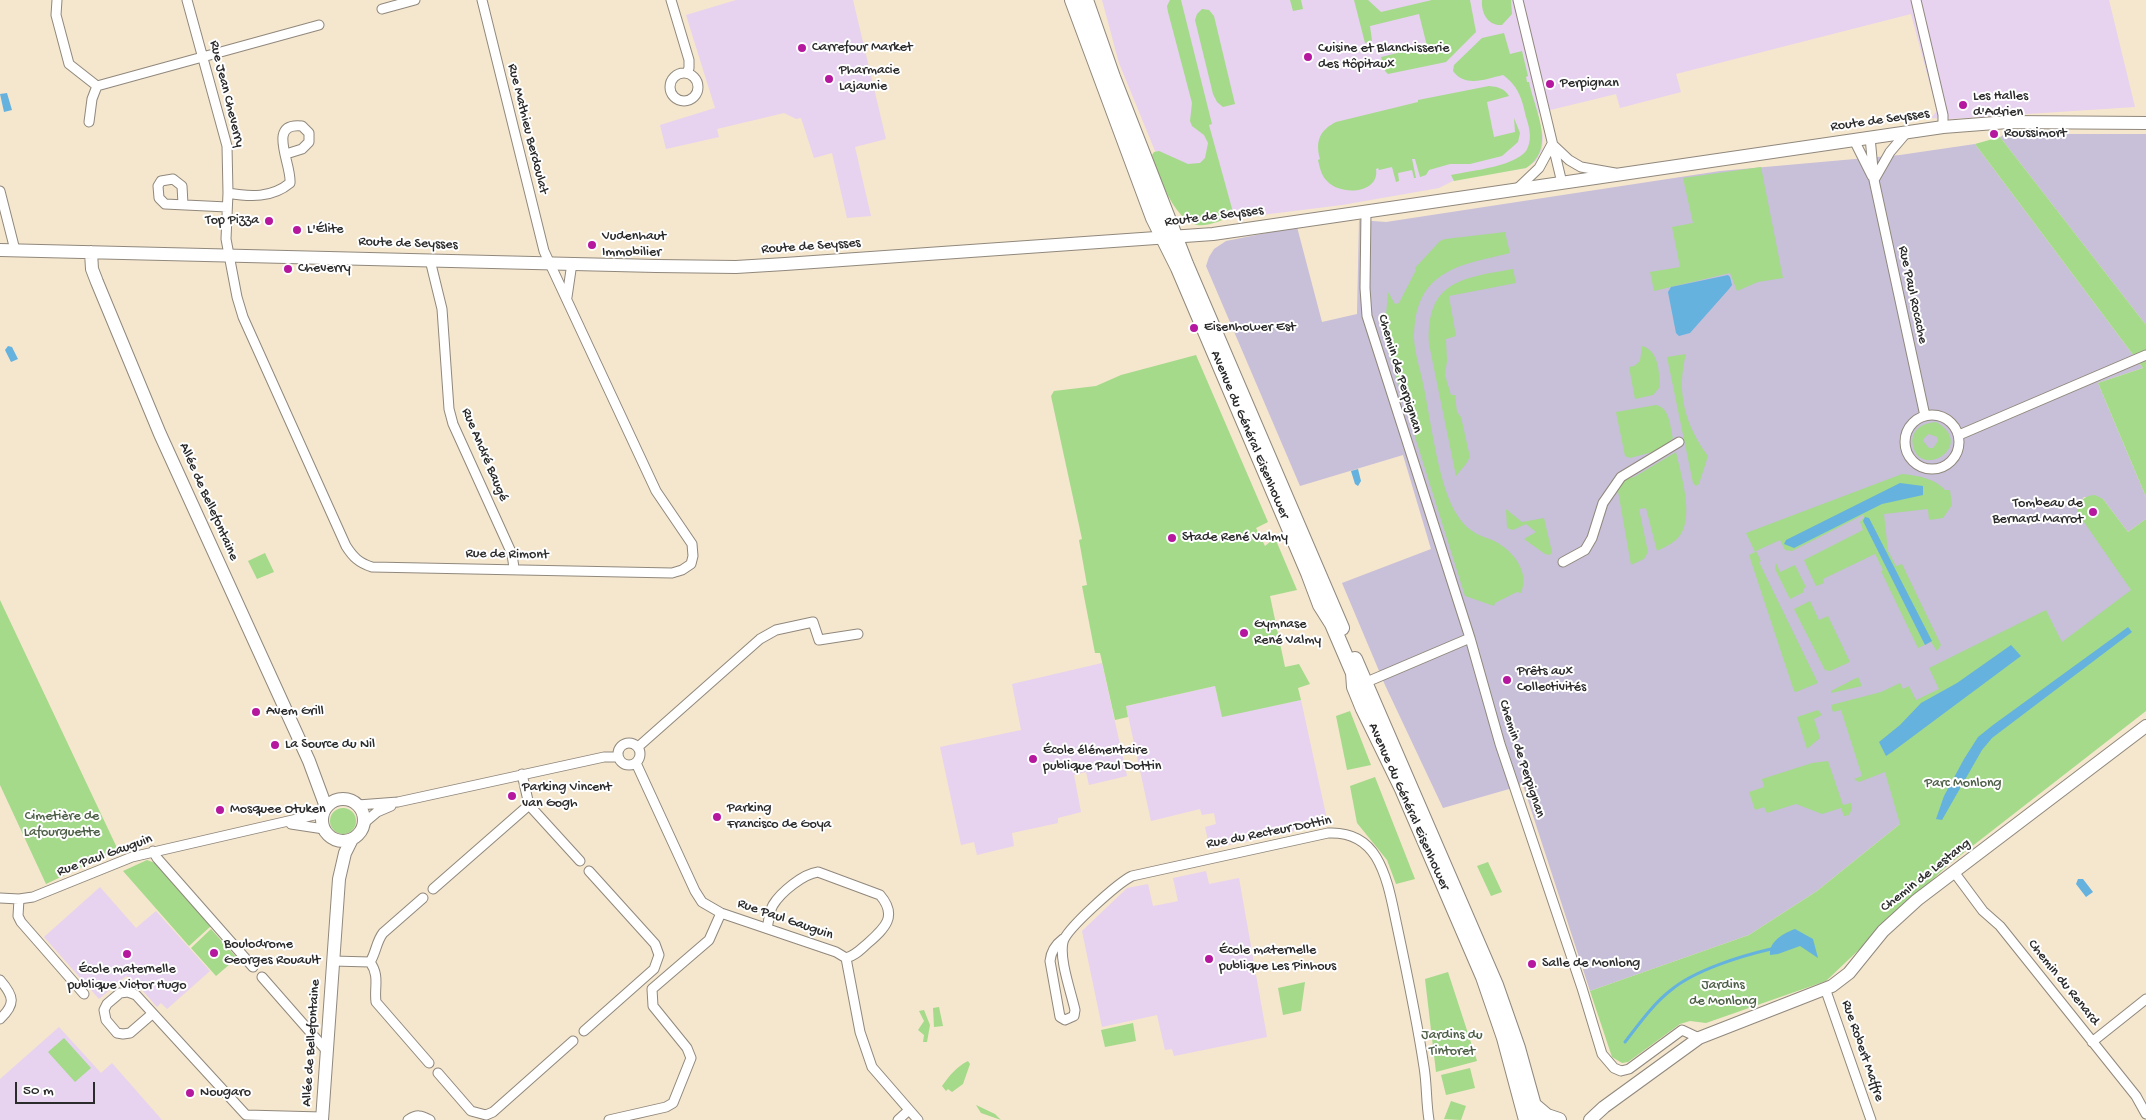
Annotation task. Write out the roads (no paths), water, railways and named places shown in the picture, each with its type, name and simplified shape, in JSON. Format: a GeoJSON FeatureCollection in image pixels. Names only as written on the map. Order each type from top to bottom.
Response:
{"type":"FeatureCollection","features":[{"type":"Feature","properties":{"kind":"main road","name":"Avenue du Général Eisenhower"},"geometry":{"type":"LineString","coordinates":[[1072,0],[1154,218],[1170,239]]}},
{"type":"Feature","properties":{"kind":"main road","name":"Avenue du Général Eisenhower"},"geometry":{"type":"LineString","coordinates":[[1086,0],[1170,239],[1320,605],[1332,624],[1353,673],[1360,684],[1496,985],[1538,1120]]}},
{"type":"Feature","properties":{"kind":"main road","name":"Route de Seysses"},"geometry":{"type":"LineString","coordinates":[[0,250],[736,267],[1170,239],[1214,234],[1943,127],[2008,122],[2146,123]]}},
{"type":"Feature","properties":{"kind":"main road","name":"Allée de Bellefontaine"},"geometry":{"type":"LineString","coordinates":[[91,252],[92,270],[151,413],[309,761],[324,810]]}},
{"type":"Feature","properties":{"kind":"main road","name":"Avenue du Général Eisenhower"},"geometry":{"type":"LineString","coordinates":[[1360,684],[1365,713],[1402,789],[1483,977],[1504,1038],[1526,1120]]}},
{"type":"Feature","properties":{"kind":"main road","name":"Chemin de Lestang"},"geometry":{"type":"LineString","coordinates":[[1589,1118],[1711,1032],[1826,991],[1849,973],[1883,930],[1899,916],[2146,726]]}},
{"type":"Feature","properties":{"kind":"main road","name":"Allée de Bellefontaine"},"geometry":{"type":"LineString","coordinates":[[309,761],[338,799]]}},
{"type":"Feature","properties":{"kind":"main road"},"geometry":{"type":"LineString","coordinates":[[338,799],[345,799],[358,805],[364,816],[364,823],[362,829],[352,839],[340,841],[334,839],[324,829],[322,821],[324,810],[338,799]]}},
{"type":"Feature","properties":{"kind":"main road","name":"Allée de Bellefontaine"},"geometry":{"type":"LineString","coordinates":[[334,839],[339,879]]}},
{"type":"Feature","properties":{"kind":"main road","name":"Allée de Bellefontaine"},"geometry":{"type":"LineString","coordinates":[[322,1118],[339,879],[345,853],[352,839]]}},
{"type":"Feature","properties":{"kind":"main road"},"geometry":{"type":"LineString","coordinates":[[1534,1105],[1540,1112],[1559,1120]]}},
{"type":"Feature","properties":{"kind":"street"},"geometry":{"type":"LineString","coordinates":[[57,0],[56,15],[69,64],[97,86]]}},
{"type":"Feature","properties":{"kind":"street","name":"Rue Jean Cheverry"},"geometry":{"type":"LineString","coordinates":[[187,0],[227,146],[228,193],[226,239],[230,255]]}},
{"type":"Feature","properties":{"kind":"street"},"geometry":{"type":"LineString","coordinates":[[382,8],[416,0]]}},
{"type":"Feature","properties":{"kind":"street","name":"Rue Mathieu Berdoulat"},"geometry":{"type":"LineString","coordinates":[[482,0],[530,199],[549,263]]}},
{"type":"Feature","properties":{"kind":"street"},"geometry":{"type":"LineString","coordinates":[[671,0],[689,60],[689,68],[686,73]]}},
{"type":"Feature","properties":{"kind":"street"},"geometry":{"type":"LineString","coordinates":[[1518,0],[1562,183]]}},
{"type":"Feature","properties":{"kind":"street"},"geometry":{"type":"LineString","coordinates":[[1916,0],[1943,115],[1943,127]]}},
{"type":"Feature","properties":{"kind":"street"},"geometry":{"type":"LineString","coordinates":[[97,86],[319,25]]}},
{"type":"Feature","properties":{"kind":"street"},"geometry":{"type":"LineString","coordinates":[[89,122],[92,100],[97,86]]}},
{"type":"Feature","properties":{"kind":"street"},"geometry":{"type":"LineString","coordinates":[[1874,180],[1890,152],[1907,132]]}},
{"type":"Feature","properties":{"kind":"street","name":"Rue Paul Rocache"},"geometry":{"type":"LineString","coordinates":[[1870,137],[1874,180],[1925,416]]}},
{"type":"Feature","properties":{"kind":"street","name":"Rue Paul Rocache"},"geometry":{"type":"LineString","coordinates":[[1854,140],[1874,180]]}},
{"type":"Feature","properties":{"kind":"street"},"geometry":{"type":"LineString","coordinates":[[1516,190],[1539,168],[1552,144]]}},
{"type":"Feature","properties":{"kind":"street","name":"Route de Seysses"},"geometry":{"type":"LineString","coordinates":[[1552,144],[1568,160],[1581,167],[1610,171],[1620,175]]}},
{"type":"Feature","properties":{"kind":"street"},"geometry":{"type":"LineString","coordinates":[[228,193],[250,197],[282,190],[290,183],[291,174],[286,154]]}},
{"type":"Feature","properties":{"kind":"street"},"geometry":{"type":"LineString","coordinates":[[0,191],[15,250]]}},
{"type":"Feature","properties":{"kind":"street"},"geometry":{"type":"LineString","coordinates":[[183,204],[227,207]]}},
{"type":"Feature","properties":{"kind":"street","name":"Chemin de Perpignan"},"geometry":{"type":"LineString","coordinates":[[1366,211],[1365,288],[1367,316],[1470,638],[1500,744],[1582,988],[1602,1054],[1614,1068],[1621,1071],[1629,1069],[1682,1030],[1700,1038]]}},
{"type":"Feature","properties":{"kind":"street","name":"Rue de Rimont"},"geometry":{"type":"LineString","coordinates":[[230,255],[237,297],[243,317],[344,543],[353,557],[360,563],[372,567],[672,572],[682,570],[690,564],[693,556],[692,544],[656,491],[567,297],[549,263]]}},
{"type":"Feature","properties":{"kind":"street","name":"Rue André Baugé"},"geometry":{"type":"LineString","coordinates":[[430,260],[442,308],[449,409],[453,424],[512,554],[514,568]]}},
{"type":"Feature","properties":{"kind":"street"},"geometry":{"type":"LineString","coordinates":[[567,297],[572,263]]}},
{"type":"Feature","properties":{"kind":"street"},"geometry":{"type":"LineString","coordinates":[[1959,434],[2146,355]]}},
{"type":"Feature","properties":{"kind":"street"},"geometry":{"type":"LineString","coordinates":[[1939,415],[1948,419],[1955,426],[1959,434],[1959,449],[1955,458],[1939,468],[1925,468],[1917,464],[1910,458],[1906,449],[1906,434],[1910,426],[1917,419],[1925,416],[1939,415]]}},
{"type":"Feature","properties":{"kind":"street"},"geometry":{"type":"LineString","coordinates":[[1563,562],[1585,550],[1592,538],[1603,503],[1621,477],[1679,442]]}},
{"type":"Feature","properties":{"kind":"street"},"geometry":{"type":"LineString","coordinates":[[638,747],[760,639],[776,630],[813,622],[819,640],[858,634]]}},
{"type":"Feature","properties":{"kind":"street"},"geometry":{"type":"LineString","coordinates":[[1360,684],[1470,638]]}},
{"type":"Feature","properties":{"kind":"street"},"geometry":{"type":"LineString","coordinates":[[626,743],[634,744],[638,747],[640,756],[636,763],[632,765],[623,764],[618,757],[618,748],[626,743]]}},
{"type":"Feature","properties":{"kind":"street"},"geometry":{"type":"LineString","coordinates":[[358,805],[398,802],[604,757],[618,757]]}},
{"type":"Feature","properties":{"kind":"street","name":"Rue Paul Gauguin"},"geometry":{"type":"LineString","coordinates":[[636,763],[695,891],[702,902],[721,913],[836,952],[846,958]]}},
{"type":"Feature","properties":{"kind":"street"},"geometry":{"type":"LineString","coordinates":[[522,774],[529,805],[580,861]]}},
{"type":"Feature","properties":{"kind":"street"},"geometry":{"type":"LineString","coordinates":[[364,823],[377,812],[398,802]]}},
{"type":"Feature","properties":{"kind":"street"},"geometry":{"type":"LineString","coordinates":[[434,890],[529,805]]}},
{"type":"Feature","properties":{"kind":"street","name":"Rue Paul Gauguin"},"geometry":{"type":"LineString","coordinates":[[0,898],[19,899],[50,891],[132,857],[278,823],[324,810]]}},
{"type":"Feature","properties":{"kind":"street","name":"Rue Paul Gauguin"},"geometry":{"type":"LineString","coordinates":[[278,823],[302,824],[324,829]]}},
{"type":"Feature","properties":{"kind":"street","name":"Rue du Recteur Dottin"},"geometry":{"type":"LineString","coordinates":[[1063,939],[1062,953],[1075,1010],[1074,1016],[1065,1020],[1060,1017],[1050,961],[1051,953],[1057,944],[1085,915],[1114,888],[1132,876],[1328,833],[1339,832],[1349,834],[1364,844],[1375,856],[1390,896],[1421,1047],[1429,1120]]}},
{"type":"Feature","properties":{"kind":"street"},"geometry":{"type":"LineString","coordinates":[[153,852],[253,967]]}},
{"type":"Feature","properties":{"kind":"street"},"geometry":{"type":"LineString","coordinates":[[584,1031],[654,969],[659,954],[655,944],[589,871]]}},
{"type":"Feature","properties":{"kind":"street"},"geometry":{"type":"LineString","coordinates":[[767,928],[772,906],[780,896],[810,873],[818,872],[880,895],[886,903],[889,916],[886,926],[854,956],[846,958],[860,1032],[867,1056],[872,1067],[918,1120]]}},
{"type":"Feature","properties":{"kind":"street","name":"Chemin du Renard"},"geometry":{"type":"LineString","coordinates":[[1954,872],[1983,911],[2000,926],[2136,1096],[2146,1114]]}},
{"type":"Feature","properties":{"kind":"street"},"geometry":{"type":"LineString","coordinates":[[370,962],[379,938],[383,933],[423,898]]}},
{"type":"Feature","properties":{"kind":"street"},"geometry":{"type":"LineString","coordinates":[[19,899],[18,916],[21,922],[84,994]]}},
{"type":"Feature","properties":{"kind":"street"},"geometry":{"type":"LineString","coordinates":[[610,1120],[666,1107],[673,1102],[691,1058],[687,1048],[652,1006],[652,989],[709,940],[721,913]]}},
{"type":"Feature","properties":{"kind":"street"},"geometry":{"type":"LineString","coordinates":[[333,961],[370,962]]}},
{"type":"Feature","properties":{"kind":"street"},"geometry":{"type":"LineString","coordinates":[[370,962],[375,969],[377,977],[376,997],[380,1007],[429,1063]]}},
{"type":"Feature","properties":{"kind":"street"},"geometry":{"type":"LineString","coordinates":[[262,977],[326,1050]]}},
{"type":"Feature","properties":{"kind":"street"},"geometry":{"type":"LineString","coordinates":[[0,980],[11,996],[12,1003],[9,1011],[0,1019]]}},
{"type":"Feature","properties":{"kind":"street","name":"Rue Robert Maffre"},"geometry":{"type":"LineString","coordinates":[[1826,991],[1871,1120]]}},
{"type":"Feature","properties":{"kind":"street"},"geometry":{"type":"LineString","coordinates":[[152,1014],[130,1033],[123,1034],[117,1033],[104,1015],[107,1004],[120,992],[136,995],[246,1116],[322,1118]]}},
{"type":"Feature","properties":{"kind":"street"},"geometry":{"type":"LineString","coordinates":[[2092,1042],[2146,998]]}},
{"type":"Feature","properties":{"kind":"street"},"geometry":{"type":"LineString","coordinates":[[438,1073],[471,1111],[486,1115],[493,1112],[573,1040]]}},
{"type":"Feature","properties":{"kind":"street"},"geometry":{"type":"LineString","coordinates":[[898,1120],[909,1110]]}},
{"type":"Feature","properties":{"kind":"street"},"geometry":{"type":"LineString","coordinates":[[408,1120],[414,1116],[421,1115],[430,1120]]}},
{"type":"Feature","properties":{"kind":"water"},"geometry":{"type":"Polygon","coordinates":[[[7,93],[12,110],[4,112],[0,94],[7,93]]]}},
{"type":"Feature","properties":{"kind":"water"},"geometry":{"type":"Polygon","coordinates":[[[1728,275],[1732,285],[1729,289],[1690,333],[1679,336],[1676,333],[1668,292],[1671,287],[1728,275]]]}},
{"type":"Feature","properties":{"kind":"water"},"geometry":{"type":"Polygon","coordinates":[[[8,346],[12,347],[18,359],[11,362],[5,350],[8,346]]]}},
{"type":"Feature","properties":{"kind":"water"},"geometry":{"type":"Polygon","coordinates":[[[1358,469],[1361,481],[1358,486],[1355,484],[1351,471],[1358,469]]]}},
{"type":"Feature","properties":{"kind":"water"},"geometry":{"type":"Polygon","coordinates":[[[1900,483],[1923,486],[1923,495],[1882,504],[1794,548],[1784,544],[1786,540],[1900,483]]]}},
{"type":"Feature","properties":{"kind":"water"},"geometry":{"type":"Polygon","coordinates":[[[1865,517],[1869,518],[1932,641],[1925,645],[1863,521],[1865,517]]]}},
{"type":"Feature","properties":{"kind":"water"},"geometry":{"type":"Polygon","coordinates":[[[2128,627],[2132,632],[1992,738],[1982,750],[1942,820],[1936,819],[1944,796],[1978,737],[2128,627]]]}},
{"type":"Feature","properties":{"kind":"water"},"geometry":{"type":"Polygon","coordinates":[[[2011,645],[2021,656],[1886,756],[1879,742],[1900,725],[1921,703],[1957,683],[2011,645]]]}},
{"type":"Feature","properties":{"kind":"water"},"geometry":{"type":"Polygon","coordinates":[[[2078,879],[2083,879],[2093,892],[2086,897],[2076,884],[2078,879]]]}},
{"type":"Feature","properties":{"kind":"water"},"geometry":{"type":"Polygon","coordinates":[[[1795,929],[1813,939],[1818,958],[1800,946],[1770,955],[1770,950],[1775,942],[1782,935],[1795,929]]]}},
{"type":"Feature","properties":{"kind":"waterway"},"geometry":{"type":"LineString","coordinates":[[1625,1042],[1658,1002],[1681,983],[1705,970],[1771,949]]}},
{"type":"Feature","properties":{"kind":"place","name":"Carrefour Market"},"geometry":{"type":"Point","coordinates":[802,48]}},
{"type":"Feature","properties":{"kind":"place","name":"Cuisine et Blanchisserie des Hôpitaux"},"geometry":{"type":"Point","coordinates":[1308,57]}},
{"type":"Feature","properties":{"kind":"place","name":"Pharmacie Lajaunie"},"geometry":{"type":"Point","coordinates":[829,79]}},
{"type":"Feature","properties":{"kind":"place","name":"Perpignan"},"geometry":{"type":"Point","coordinates":[1550,84]}},
{"type":"Feature","properties":{"kind":"place","name":"Les Halles d'Adrien"},"geometry":{"type":"Point","coordinates":[1963,105]}},
{"type":"Feature","properties":{"kind":"place","name":"Roussimort"},"geometry":{"type":"Point","coordinates":[1994,134]}},
{"type":"Feature","properties":{"kind":"place","name":"Top Pizza"},"geometry":{"type":"Point","coordinates":[269,221]}},
{"type":"Feature","properties":{"kind":"place","name":"L'Élite"},"geometry":{"type":"Point","coordinates":[297,230]}},
{"type":"Feature","properties":{"kind":"place","name":"Vudenhaut Immobilier"},"geometry":{"type":"Point","coordinates":[592,245]}},
{"type":"Feature","properties":{"kind":"place","name":"Cheverry"},"geometry":{"type":"Point","coordinates":[288,269]}},
{"type":"Feature","properties":{"kind":"place","name":"Eisenhower Est"},"geometry":{"type":"Point","coordinates":[1194,328]}},
{"type":"Feature","properties":{"kind":"place","name":"Tombeau de Bernard Marrot"},"geometry":{"type":"Point","coordinates":[2093,512]}},
{"type":"Feature","properties":{"kind":"place","name":"Stade René Valmy"},"geometry":{"type":"Point","coordinates":[1172,538]}},
{"type":"Feature","properties":{"kind":"place","name":"Gymnase René Valmy"},"geometry":{"type":"Point","coordinates":[1244,633]}},
{"type":"Feature","properties":{"kind":"place","name":"Prêts aux Collectivités"},"geometry":{"type":"Point","coordinates":[1507,680]}},
{"type":"Feature","properties":{"kind":"place","name":"Avem Grill"},"geometry":{"type":"Point","coordinates":[256,712]}},
{"type":"Feature","properties":{"kind":"place","name":"La Source du Nil"},"geometry":{"type":"Point","coordinates":[275,745]}},
{"type":"Feature","properties":{"kind":"place","name":"École élémentaire publique Paul Dottin"},"geometry":{"type":"Point","coordinates":[1033,759]}},
{"type":"Feature","properties":{"kind":"place","name":"Parking Vincent van Gogh"},"geometry":{"type":"Point","coordinates":[512,796]}},
{"type":"Feature","properties":{"kind":"place","name":"Mosquee Otuken"},"geometry":{"type":"Point","coordinates":[220,810]}},
{"type":"Feature","properties":{"kind":"place","name":"Parking Francisco de Goya"},"geometry":{"type":"Point","coordinates":[717,817]}},
{"type":"Feature","properties":{"kind":"place","name":"Boulodrome Georges Rouault"},"geometry":{"type":"Point","coordinates":[214,953]}},
{"type":"Feature","properties":{"kind":"place","name":"École maternelle publique Victor Hugo"},"geometry":{"type":"Point","coordinates":[127,954]}},
{"type":"Feature","properties":{"kind":"place","name":"École maternelle publique Les Pinhous"},"geometry":{"type":"Point","coordinates":[1209,959]}},
{"type":"Feature","properties":{"kind":"place","name":"Salle de Monlong"},"geometry":{"type":"Point","coordinates":[1532,964]}},
{"type":"Feature","properties":{"kind":"place","name":"Nougaro"},"geometry":{"type":"Point","coordinates":[190,1093]}},
{"type":"Feature","properties":{"kind":"park label","name":"Parc Monlong"},"geometry":{"type":"Point","coordinates":[1963,784]}},
{"type":"Feature","properties":{"kind":"park label","name":"Cimetière de Lafourguette"},"geometry":{"type":"Point","coordinates":[62,826]}},
{"type":"Feature","properties":{"kind":"park label","name":"Jardins de Monlong"},"geometry":{"type":"Point","coordinates":[1723,994]}},
{"type":"Feature","properties":{"kind":"park label","name":"Jardins du Tintoret"},"geometry":{"type":"Point","coordinates":[1452,1044]}}]}
